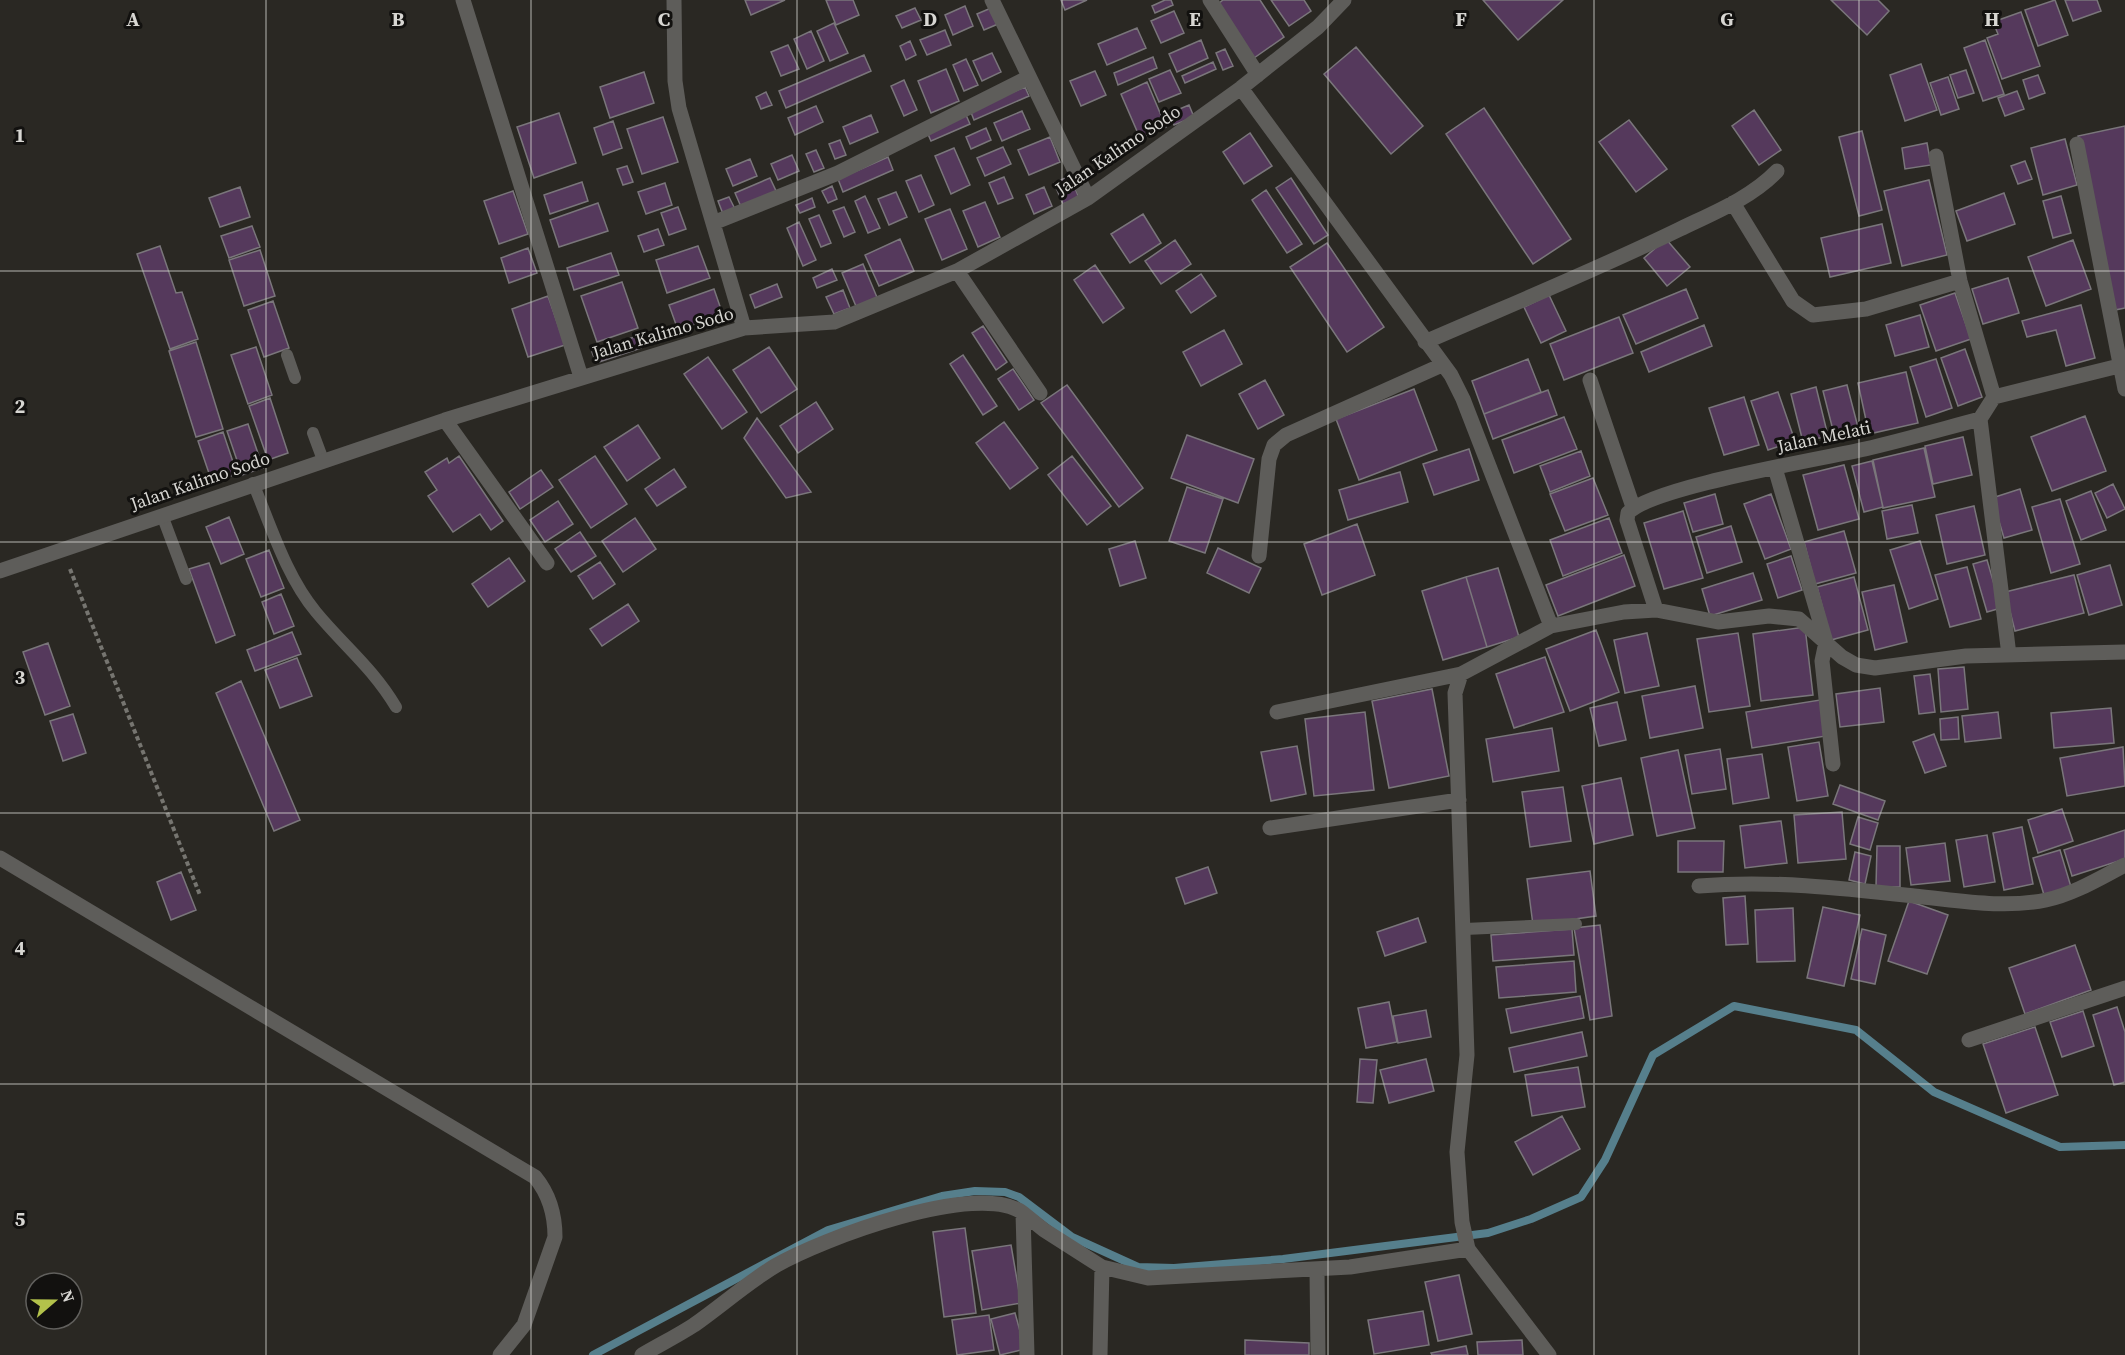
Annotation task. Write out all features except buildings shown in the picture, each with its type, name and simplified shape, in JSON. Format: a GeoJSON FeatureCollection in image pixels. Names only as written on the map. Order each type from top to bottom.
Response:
{"type":"FeatureCollection","features":[{"type":"Feature","properties":{"kind":"street"},"geometry":{"type":"LineString","coordinates":[[462,0],[581,377]]}},
{"type":"Feature","properties":{"kind":"street"},"geometry":{"type":"LineString","coordinates":[[674,0],[675,81],[680,108],[744,328]]}},
{"type":"Feature","properties":{"kind":"street"},"geometry":{"type":"LineString","coordinates":[[992,0],[1088,198]]}},
{"type":"Feature","properties":{"kind":"street"},"geometry":{"type":"LineString","coordinates":[[1209,0],[1258,75]]}},
{"type":"Feature","properties":{"kind":"street","name":"Jalan Kalimo Sodo"},"geometry":{"type":"LineString","coordinates":[[0,571],[322,460],[581,377],[744,328],[834,322],[957,271],[1088,198],[1258,75],[1318,27],[1344,0]]}},
{"type":"Feature","properties":{"kind":"street"},"geometry":{"type":"LineString","coordinates":[[713,223],[838,173],[1029,77]]}},
{"type":"Feature","properties":{"kind":"street"},"geometry":{"type":"LineString","coordinates":[[1241,88],[1446,370],[1463,399],[1551,626]]}},
{"type":"Feature","properties":{"kind":"street"},"geometry":{"type":"LineString","coordinates":[[2077,144],[2125,389]]}},
{"type":"Feature","properties":{"kind":"street"},"geometry":{"type":"LineString","coordinates":[[1936,156],[1960,281],[1994,397]]}},
{"type":"Feature","properties":{"kind":"street"},"geometry":{"type":"LineString","coordinates":[[1425,342],[1645,247],[1733,203],[1768,180],[1777,171]]}},
{"type":"Feature","properties":{"kind":"street"},"geometry":{"type":"LineString","coordinates":[[1733,203],[1793,301],[1813,315],[1866,309],[1960,281]]}},
{"type":"Feature","properties":{"kind":"street"},"geometry":{"type":"LineString","coordinates":[[957,271],[1040,393]]}},
{"type":"Feature","properties":{"kind":"street"},"geometry":{"type":"LineString","coordinates":[[2009,655],[1980,419],[1994,397],[2119,366]]}},
{"type":"Feature","properties":{"kind":"street"},"geometry":{"type":"LineString","coordinates":[[1259,556],[1261,515],[1274,445],[1286,435],[1446,370]]}},
{"type":"Feature","properties":{"kind":"street"},"geometry":{"type":"LineString","coordinates":[[1590,380],[1633,507],[1628,513],[1627,520],[1656,610]]}},
{"type":"Feature","properties":{"kind":"street","name":"Jalan Melati"},"geometry":{"type":"LineString","coordinates":[[1633,507],[1644,501],[1980,419]]}},
{"type":"Feature","properties":{"kind":"street"},"geometry":{"type":"LineString","coordinates":[[445,420],[547,564]]}},
{"type":"Feature","properties":{"kind":"street"},"geometry":{"type":"LineString","coordinates":[[1775,468],[1826,642],[1822,661],[1833,764]]}},
{"type":"Feature","properties":{"kind":"street"},"geometry":{"type":"LineString","coordinates":[[1277,712],[1461,674],[1551,626],[1624,612],[1656,610],[1718,622],[1769,616],[1798,619],[1842,657],[1856,665],[1875,668],[1966,656],[2125,652]]}},
{"type":"Feature","properties":{"kind":"street"},"geometry":{"type":"LineString","coordinates":[[1461,674],[1455,693],[1465,929],[1467,1055],[1457,1152],[1462,1221],[1467,1245],[1549,1355]]}},
{"type":"Feature","properties":{"kind":"street"},"geometry":{"type":"LineString","coordinates":[[1270,828],[1460,800]]}},
{"type":"Feature","properties":{"kind":"street"},"geometry":{"type":"LineString","coordinates":[[0,858],[477,1140],[535,1177],[543,1186],[549,1201],[555,1222],[555,1237],[524,1324],[500,1355]]}},
{"type":"Feature","properties":{"kind":"street"},"geometry":{"type":"LineString","coordinates":[[1699,886],[1740,882],[1781,884],[1985,904],[2045,900],[2075,890],[2125,865]]}},
{"type":"Feature","properties":{"kind":"street"},"geometry":{"type":"LineString","coordinates":[[1969,1040],[2125,988]]}},
{"type":"Feature","properties":{"kind":"street"},"geometry":{"type":"LineString","coordinates":[[642,1355],[693,1325],[776,1266],[819,1245],[936,1208],[979,1203],[1004,1203],[1023,1213],[1044,1230],[1102,1268],[1148,1278],[1350,1267],[1467,1245]]}},
{"type":"Feature","properties":{"kind":"street"},"geometry":{"type":"LineString","coordinates":[[1023,1213],[1027,1355]]}},
{"type":"Feature","properties":{"kind":"street"},"geometry":{"type":"LineString","coordinates":[[1100,1355],[1102,1268]]}},
{"type":"Feature","properties":{"kind":"street"},"geometry":{"type":"LineString","coordinates":[[1317,1270],[1318,1355]]}},
{"type":"Feature","properties":{"kind":"lane"},"geometry":{"type":"LineString","coordinates":[[287,355],[295,378]]}},
{"type":"Feature","properties":{"kind":"lane"},"geometry":{"type":"LineString","coordinates":[[313,433],[322,460]]}},
{"type":"Feature","properties":{"kind":"lane"},"geometry":{"type":"LineString","coordinates":[[253,483],[302,594],[316,612],[372,670],[396,707]]}},
{"type":"Feature","properties":{"kind":"lane"},"geometry":{"type":"LineString","coordinates":[[162,515],[186,579]]}},
{"type":"Feature","properties":{"kind":"lane"},"geometry":{"type":"LineString","coordinates":[[1465,929],[1576,924]]}},
{"type":"Feature","properties":{"kind":"path"},"geometry":{"type":"LineString","coordinates":[[62,549],[200,894]]}},
{"type":"Feature","properties":{"kind":"waterway"},"geometry":{"type":"LineString","coordinates":[[593,1355],[828,1230],[942,1196],[975,1191],[1005,1192],[1019,1197],[1072,1237],[1138,1267],[1174,1268],[1283,1259],[1488,1233],[1531,1219],[1581,1197],[1605,1160],[1653,1055],[1734,1006],[1856,1030],[1934,1092],[2060,1147],[2125,1145]]}}]}
